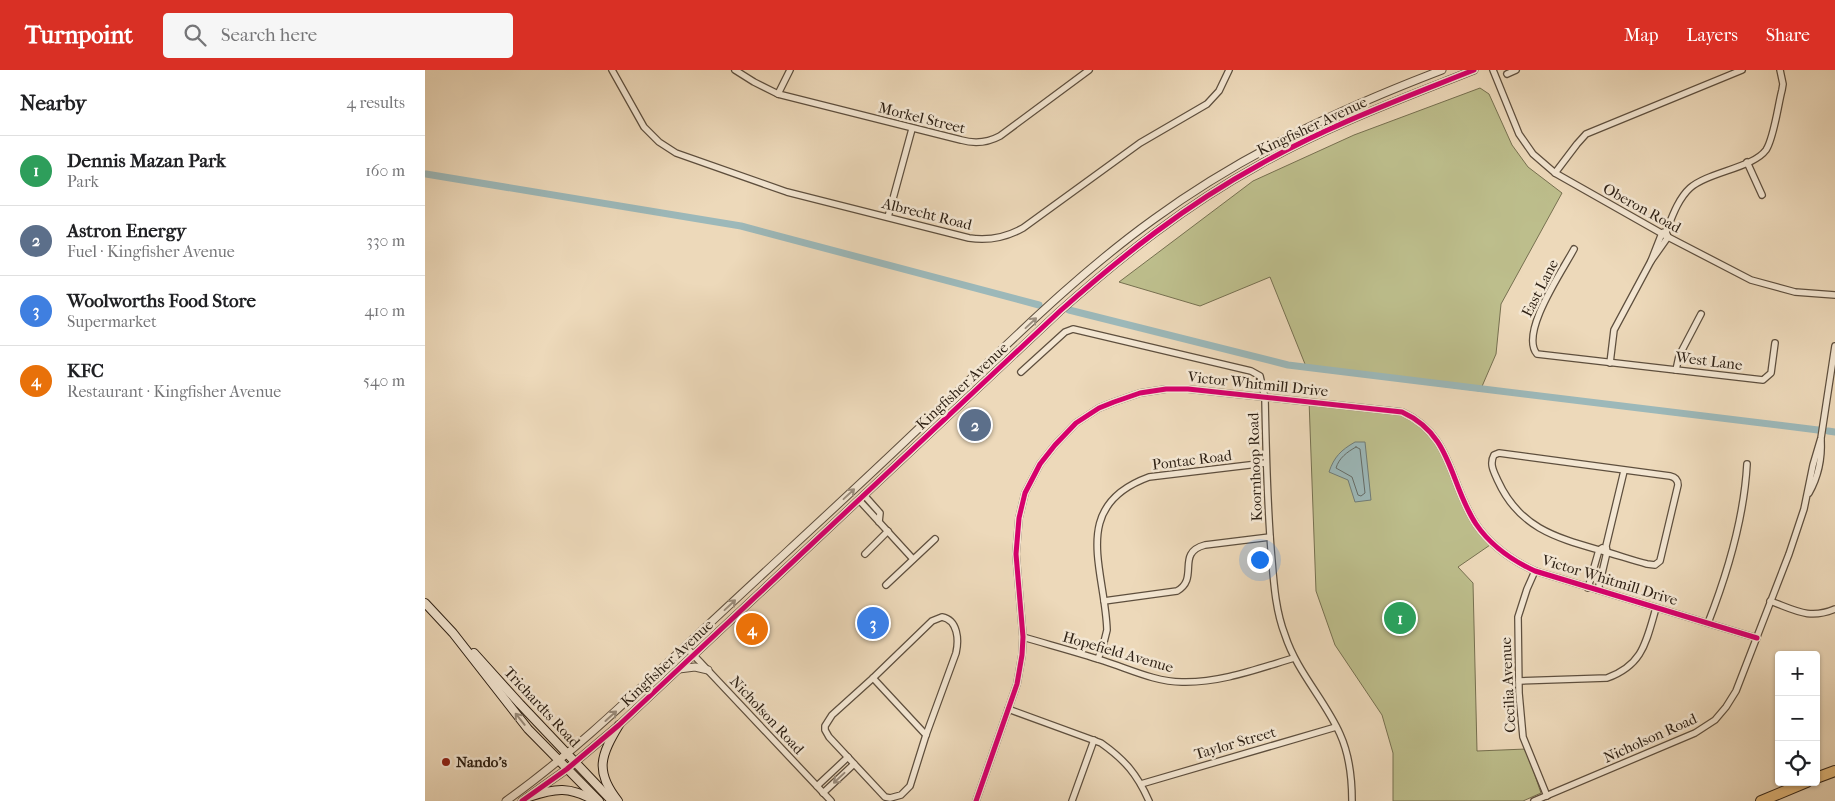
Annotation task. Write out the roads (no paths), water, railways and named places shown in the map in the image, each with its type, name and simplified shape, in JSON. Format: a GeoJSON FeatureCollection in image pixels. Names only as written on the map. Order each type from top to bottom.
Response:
{"type":"FeatureCollection","features":[{"type":"Feature","properties":{"kind":"highway"},"geometry":{"type":"LineString","coordinates":[[1820,777],[1835,771]]}},
{"type":"Feature","properties":{"kind":"highway"},"geometry":{"type":"LineString","coordinates":[[1761,801],[1797,786]]}},
{"type":"Feature","properties":{"kind":"main road","name":"Trichardts Road"},"geometry":{"type":"LineString","coordinates":[[425,603],[479,658],[529,729],[599,801]]}},
{"type":"Feature","properties":{"kind":"main road","name":"Trichardts Road"},"geometry":{"type":"LineString","coordinates":[[502,690],[612,801]]}},
{"type":"Feature","properties":{"kind":"main road"},"geometry":{"type":"LineString","coordinates":[[618,801],[605,780],[602,760],[607,746],[619,725]]}},
{"type":"Feature","properties":{"kind":"main road"},"geometry":{"type":"LineString","coordinates":[[525,799],[551,790],[562,789],[580,792],[595,801]]}},
{"type":"Feature","properties":{"kind":"street","name":"Albrecht Road"},"geometry":{"type":"LineString","coordinates":[[612,70],[644,127],[659,142],[676,153],[787,192],[977,239],[997,238],[1011,234],[1036,219],[1140,143],[1207,104],[1219,91],[1229,70]]}},
{"type":"Feature","properties":{"kind":"street","name":"Morkel Street"},"geometry":{"type":"LineString","coordinates":[[735,70],[778,94],[912,129],[979,143],[989,141],[1007,131],[1089,70]]}},
{"type":"Feature","properties":{"kind":"street"},"geometry":{"type":"LineString","coordinates":[[778,94],[790,70]]}},
{"type":"Feature","properties":{"kind":"street","name":"Kingfisher Avenue"},"geometry":{"type":"LineString","coordinates":[[506,801],[559,761],[627,702],[1004,348],[1083,275],[1120,244],[1196,190],[1252,155],[1350,107],[1442,70]]}},
{"type":"Feature","properties":{"kind":"street","name":"Kingfisher Avenue"},"geometry":{"type":"LineString","coordinates":[[525,799],[567,769],[619,725],[1060,310],[1105,271],[1187,209],[1258,165],[1299,143],[1359,116],[1474,70]]}},
{"type":"Feature","properties":{"kind":"street","name":"Oberon Road"},"geometry":{"type":"LineString","coordinates":[[1493,70],[1519,134],[1533,154],[1555,173],[1734,272],[1765,285],[1795,292],[1835,295]]}},
{"type":"Feature","properties":{"kind":"street"},"geometry":{"type":"LineString","coordinates":[[1507,74],[1516,70]]}},
{"type":"Feature","properties":{"kind":"street"},"geometry":{"type":"LineString","coordinates":[[1555,173],[1586,134],[1743,70]]}},
{"type":"Feature","properties":{"kind":"street"},"geometry":{"type":"LineString","coordinates":[[1610,363],[1614,330],[1665,234],[1679,203],[1690,188],[1703,180],[1761,155],[1768,145],[1783,84],[1780,70]]}},
{"type":"Feature","properties":{"kind":"street"},"geometry":{"type":"LineString","coordinates":[[888,217],[912,129]]}},
{"type":"Feature","properties":{"kind":"street"},"geometry":{"type":"LineString","coordinates":[[1747,162],[1762,195]]}},
{"type":"Feature","properties":{"kind":"street","name":"East Lane"},"geometry":{"type":"LineString","coordinates":[[1574,250],[1536,320],[1533,346],[1537,354],[1543,356],[1610,363]]}},
{"type":"Feature","properties":{"kind":"street"},"geometry":{"type":"LineString","coordinates":[[1676,370],[1679,356],[1701,314]]}},
{"type":"Feature","properties":{"kind":"street","name":"Koornhoop Road"},"geometry":{"type":"LineString","coordinates":[[1021,372],[1065,332],[1073,329],[1256,372],[1262,380],[1265,398],[1270,537],[1279,615],[1284,634],[1294,658],[1342,740],[1352,777],[1352,801]]}},
{"type":"Feature","properties":{"kind":"street","name":"West Lane"},"geometry":{"type":"LineString","coordinates":[[1610,363],[1765,379],[1771,373],[1775,342]]}},
{"type":"Feature","properties":{"kind":"street","name":"Nicholson Road"},"geometry":{"type":"LineString","coordinates":[[1534,801],[1677,742],[1707,726],[1731,700],[1757,638],[1792,545],[1808,495],[1817,476],[1835,346]]}},
{"type":"Feature","properties":{"kind":"street","name":"Victor Whitmill Drive"},"geometry":{"type":"LineString","coordinates":[[976,801],[1017,684],[1023,637],[1016,554],[1019,518],[1025,493],[1036,470],[1075,423],[1099,408],[1146,392],[1178,389],[1394,410],[1419,421],[1428,428],[1442,448],[1477,525],[1509,558],[1535,571],[1587,588],[1757,638]]}},
{"type":"Feature","properties":{"kind":"street"},"geometry":{"type":"LineString","coordinates":[[1499,453],[1624,471],[1670,476],[1676,479],[1678,485],[1662,558],[1658,564],[1647,564],[1606,549],[1599,550],[1559,538],[1526,520],[1500,486],[1492,464],[1492,457],[1499,453]]}},
{"type":"Feature","properties":{"kind":"street","name":"Pontac Road"},"geometry":{"type":"LineString","coordinates":[[1098,659],[1106,636],[1107,619],[1096,542],[1101,518],[1115,497],[1134,483],[1149,478],[1266,463]]}},
{"type":"Feature","properties":{"kind":"street"},"geometry":{"type":"LineString","coordinates":[[1708,623],[1728,569],[1745,492],[1747,464]]}},
{"type":"Feature","properties":{"kind":"street"},"geometry":{"type":"LineString","coordinates":[[1598,590],[1624,471]]}},
{"type":"Feature","properties":{"kind":"street"},"geometry":{"type":"LineString","coordinates":[[862,498],[879,513],[879,522],[913,559]]}},
{"type":"Feature","properties":{"kind":"street"},"geometry":{"type":"LineString","coordinates":[[865,554],[888,531]]}},
{"type":"Feature","properties":{"kind":"street"},"geometry":{"type":"LineString","coordinates":[[1104,601],[1177,591],[1188,579],[1189,556],[1195,548],[1205,545],[1270,537]]}},
{"type":"Feature","properties":{"kind":"street"},"geometry":{"type":"LineString","coordinates":[[886,585],[935,540]]}},
{"type":"Feature","properties":{"kind":"street"},"geometry":{"type":"LineString","coordinates":[[1587,588],[1599,550]]}},
{"type":"Feature","properties":{"kind":"street","name":"Cecilia Avenue"},"geometry":{"type":"LineString","coordinates":[[1535,571],[1521,605],[1519,617],[1519,681],[1523,737],[1547,796]]}},
{"type":"Feature","properties":{"kind":"street"},"geometry":{"type":"LineString","coordinates":[[1771,601],[1809,614],[1821,614],[1835,609]]}},
{"type":"Feature","properties":{"kind":"street"},"geometry":{"type":"LineString","coordinates":[[1519,681],[1607,678],[1618,674],[1633,664],[1639,657],[1656,608]]}},
{"type":"Feature","properties":{"kind":"street"},"geometry":{"type":"LineString","coordinates":[[942,617],[950,620],[953,624],[958,640],[956,653],[926,735],[910,786],[907,791],[890,798],[881,794],[848,758],[826,733],[825,726],[832,715],[932,622],[942,617]]}},
{"type":"Feature","properties":{"kind":"street","name":"Hopefield Avenue"},"geometry":{"type":"LineString","coordinates":[[1023,637],[1160,679],[1182,682],[1211,681],[1230,677],[1294,658]]}},
{"type":"Feature","properties":{"kind":"street","name":"Nicholson Road"},"geometry":{"type":"LineString","coordinates":[[685,646],[831,801]]}},
{"type":"Feature","properties":{"kind":"street"},"geometry":{"type":"LineString","coordinates":[[677,670],[695,666],[708,670]]}},
{"type":"Feature","properties":{"kind":"street"},"geometry":{"type":"LineString","coordinates":[[873,678],[926,735]]}},
{"type":"Feature","properties":{"kind":"street"},"geometry":{"type":"LineString","coordinates":[[1007,709],[1094,740],[1111,750],[1131,768],[1149,801]]}},
{"type":"Feature","properties":{"kind":"street","name":"Taylor Street"},"geometry":{"type":"LineString","coordinates":[[1141,784],[1336,727]]}},
{"type":"Feature","properties":{"kind":"street"},"geometry":{"type":"LineString","coordinates":[[1071,801],[1094,740]]}},
{"type":"Feature","properties":{"kind":"street"},"geometry":{"type":"LineString","coordinates":[[817,786],[848,758]]}},
{"type":"Feature","properties":{"kind":"street"},"geometry":{"type":"LineString","coordinates":[[823,793],[854,764]]}},
{"type":"Feature","properties":{"kind":"water"},"geometry":{"type":"Polygon","coordinates":[[[1355,442],[1365,442],[1371,500],[1355,502],[1348,480],[1329,472],[1339,454],[1355,442]]]}},
{"type":"Feature","properties":{"kind":"waterway"},"geometry":{"type":"LineString","coordinates":[[426,174],[741,226],[1039,305]]}},
{"type":"Feature","properties":{"kind":"waterway"},"geometry":{"type":"LineString","coordinates":[[1069,310],[1288,365],[1818,430]]}},
{"type":"Feature","properties":{"kind":"waterway"},"geometry":{"type":"LineString","coordinates":[[1828,431],[1835,432]]}},
{"type":"Feature","properties":{"kind":"place","name":"Astron Energy"},"geometry":{"type":"Point","coordinates":[975,425]}},
{"type":"Feature","properties":{"kind":"place","name":"Dennis Mazan Park"},"geometry":{"type":"Point","coordinates":[1400,618]}},
{"type":"Feature","properties":{"kind":"place","name":"Woolworths Food Store"},"geometry":{"type":"Point","coordinates":[873,623]}},
{"type":"Feature","properties":{"kind":"place","name":"KFC"},"geometry":{"type":"Point","coordinates":[752,629]}},
{"type":"Feature","properties":{"kind":"place","name":"Nando's"},"geometry":{"type":"Point","coordinates":[446,762]}}]}
